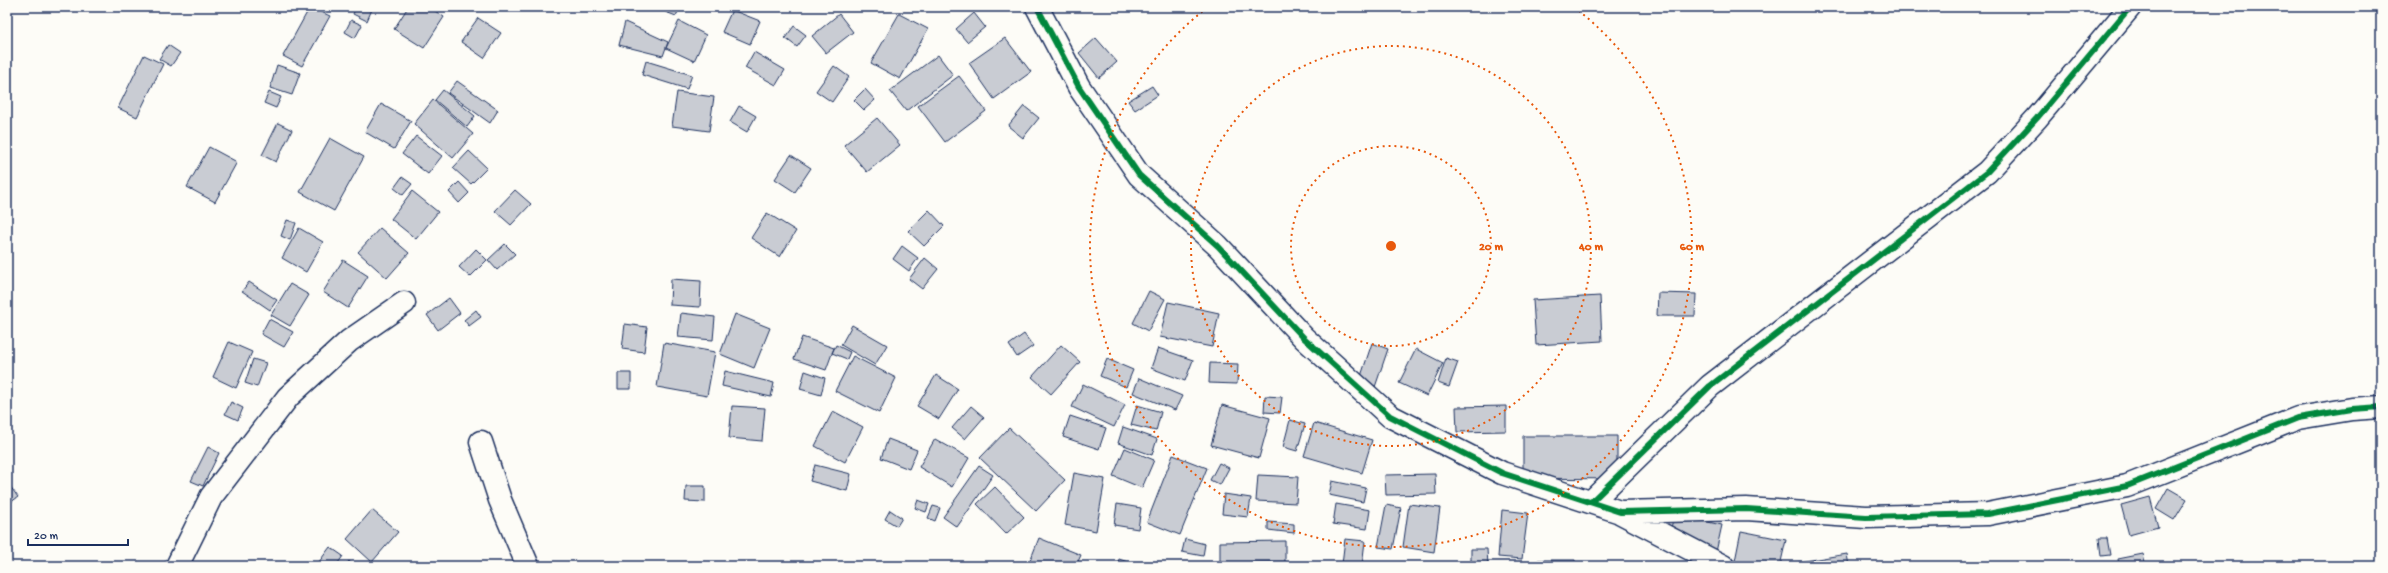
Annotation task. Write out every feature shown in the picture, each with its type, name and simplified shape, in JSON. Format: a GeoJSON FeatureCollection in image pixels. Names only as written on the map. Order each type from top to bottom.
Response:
{"type":"FeatureCollection","features":[{"type":"Feature","properties":{"kind":"street"},"geometry":{"type":"LineString","coordinates":[[1037,7],[1079,87],[1139,175],[1218,246],[1304,338],[1390,416],[1502,473],[1620,512],[1723,566]]}},
{"type":"Feature","properties":{"kind":"street"},"geometry":{"type":"LineString","coordinates":[[1591,502],[1710,386],[1987,172],[2037,118],[2130,7]]}},
{"type":"Feature","properties":{"kind":"street"},"geometry":{"type":"LineString","coordinates":[[177,566],[211,497],[288,397],[349,342],[404,303]]}},
{"type":"Feature","properties":{"kind":"street"},"geometry":{"type":"LineString","coordinates":[[1620,512],[1746,509],[1866,516],[1988,514],[2127,486],[2298,418],[2352,408],[2381,407]]}},
{"type":"Feature","properties":{"kind":"street"},"geometry":{"type":"LineString","coordinates":[[481,442],[500,500],[528,566]]}},
{"type":"Feature","properties":{"kind":"building"},"geometry":{"type":"Polygon","coordinates":[[[310,7],[330,16],[302,66],[283,56],[310,7]]]}},
{"type":"Feature","properties":{"kind":"building"},"geometry":{"type":"Polygon","coordinates":[[[356,7],[373,7],[367,21],[353,14],[356,7]]]}},
{"type":"Feature","properties":{"kind":"building"},"geometry":{"type":"Polygon","coordinates":[[[408,7],[429,7],[444,17],[424,48],[394,29],[408,7]]]}},
{"type":"Feature","properties":{"kind":"building"},"geometry":{"type":"Polygon","coordinates":[[[653,7],[680,7],[676,16],[653,7]]]}},
{"type":"Feature","properties":{"kind":"building"},"geometry":{"type":"Polygon","coordinates":[[[732,10],[760,21],[750,44],[722,32],[732,10]]]}},
{"type":"Feature","properties":{"kind":"building"},"geometry":{"type":"Polygon","coordinates":[[[974,13],[985,27],[967,42],[956,29],[974,13]]]}},
{"type":"Feature","properties":{"kind":"building"},"geometry":{"type":"Polygon","coordinates":[[[839,14],[853,32],[826,53],[812,36],[839,14]]]}},
{"type":"Feature","properties":{"kind":"building"},"geometry":{"type":"Polygon","coordinates":[[[899,14],[928,29],[900,79],[871,63],[899,14]]]}},
{"type":"Feature","properties":{"kind":"building"},"geometry":{"type":"Polygon","coordinates":[[[478,18],[501,33],[484,58],[461,42],[478,18]]]}},
{"type":"Feature","properties":{"kind":"building"},"geometry":{"type":"Polygon","coordinates":[[[351,20],[362,25],[355,38],[345,32],[351,20]]]}},
{"type":"Feature","properties":{"kind":"building"},"geometry":{"type":"Polygon","coordinates":[[[679,21],[706,35],[694,61],[666,48],[679,21]]]}},
{"type":"Feature","properties":{"kind":"building"},"geometry":{"type":"Polygon","coordinates":[[[625,22],[668,42],[663,56],[619,45],[625,22]]]}},
{"type":"Feature","properties":{"kind":"building"},"geometry":{"type":"Polygon","coordinates":[[[794,26],[806,35],[797,47],[785,38],[794,26]]]}},
{"type":"Feature","properties":{"kind":"building"},"geometry":{"type":"Polygon","coordinates":[[[1005,38],[1031,72],[994,99],[969,63],[1005,38]]]}},
{"type":"Feature","properties":{"kind":"building"},"geometry":{"type":"Polygon","coordinates":[[[1096,38],[1117,62],[1099,78],[1079,53],[1096,38]]]}},
{"type":"Feature","properties":{"kind":"building"},"geometry":{"type":"Polygon","coordinates":[[[168,45],[180,53],[171,66],[159,59],[168,45]]]}},
{"type":"Feature","properties":{"kind":"building"},"geometry":{"type":"Polygon","coordinates":[[[754,52],[785,70],[776,85],[745,68],[754,52]]]}},
{"type":"Feature","properties":{"kind":"building"},"geometry":{"type":"Polygon","coordinates":[[[144,55],[163,64],[137,117],[118,108],[144,55]]]}},
{"type":"Feature","properties":{"kind":"building"},"geometry":{"type":"Polygon","coordinates":[[[938,55],[953,75],[906,111],[890,91],[938,55]]]}},
{"type":"Feature","properties":{"kind":"building"},"geometry":{"type":"Polygon","coordinates":[[[646,61],[692,75],[687,89],[642,75],[646,61]]]}},
{"type":"Feature","properties":{"kind":"building"},"geometry":{"type":"Polygon","coordinates":[[[277,65],[300,73],[292,95],[270,88],[277,65]]]}},
{"type":"Feature","properties":{"kind":"building"},"geometry":{"type":"Polygon","coordinates":[[[834,66],[849,77],[832,102],[816,91],[834,66]]]}},
{"type":"Feature","properties":{"kind":"building"},"geometry":{"type":"Polygon","coordinates":[[[959,76],[986,111],[945,142],[918,106],[959,76]]]}},
{"type":"Feature","properties":{"kind":"building"},"geometry":{"type":"Polygon","coordinates":[[[457,81],[498,110],[490,123],[448,93],[457,81]]]}},
{"type":"Feature","properties":{"kind":"building"},"geometry":{"type":"Polygon","coordinates":[[[1152,86],[1158,95],[1135,110],[1128,101],[1152,86]]]}},
{"type":"Feature","properties":{"kind":"building"},"geometry":{"type":"Polygon","coordinates":[[[865,89],[875,100],[864,110],[854,100],[865,89]]]}},
{"type":"Feature","properties":{"kind":"building"},"geometry":{"type":"Polygon","coordinates":[[[443,90],[475,116],[467,127],[435,100],[443,90]]]}},
{"type":"Feature","properties":{"kind":"building"},"geometry":{"type":"Polygon","coordinates":[[[269,92],[281,97],[276,108],[264,103],[269,92]]]}},
{"type":"Feature","properties":{"kind":"building"},"geometry":{"type":"Polygon","coordinates":[[[677,92],[714,97],[709,131],[672,126],[677,92]]]}},
{"type":"Feature","properties":{"kind":"building"},"geometry":{"type":"Polygon","coordinates":[[[433,100],[473,134],[453,158],[414,124],[433,100]]]}},
{"type":"Feature","properties":{"kind":"building"},"geometry":{"type":"Polygon","coordinates":[[[381,104],[411,121],[394,149],[365,132],[381,104]]]}},
{"type":"Feature","properties":{"kind":"building"},"geometry":{"type":"Polygon","coordinates":[[[739,106],[756,116],[747,132],[730,122],[739,106]]]}},
{"type":"Feature","properties":{"kind":"building"},"geometry":{"type":"Polygon","coordinates":[[[1024,106],[1039,118],[1023,138],[1008,126],[1024,106]]]}},
{"type":"Feature","properties":{"kind":"building"},"geometry":{"type":"Polygon","coordinates":[[[877,118],[900,145],[867,172],[844,145],[877,118]]]}},
{"type":"Feature","properties":{"kind":"building"},"geometry":{"type":"Polygon","coordinates":[[[278,123],[292,130],[276,162],[262,155],[278,123]]]}},
{"type":"Feature","properties":{"kind":"building"},"geometry":{"type":"Polygon","coordinates":[[[416,136],[442,156],[428,174],[402,154],[416,136]]]}},
{"type":"Feature","properties":{"kind":"building"},"geometry":{"type":"Polygon","coordinates":[[[330,138],[364,157],[334,211],[300,192],[330,138]]]}},
{"type":"Feature","properties":{"kind":"building"},"geometry":{"type":"Polygon","coordinates":[[[209,147],[237,162],[215,202],[187,187],[209,147]]]}},
{"type":"Feature","properties":{"kind":"building"},"geometry":{"type":"Polygon","coordinates":[[[469,151],[487,168],[471,184],[453,168],[469,151]]]}},
{"type":"Feature","properties":{"kind":"building"},"geometry":{"type":"Polygon","coordinates":[[[791,155],[811,168],[795,192],[775,179],[791,155]]]}},
{"type":"Feature","properties":{"kind":"building"},"geometry":{"type":"Polygon","coordinates":[[[402,177],[412,184],[403,195],[394,188],[402,177]]]}},
{"type":"Feature","properties":{"kind":"building"},"geometry":{"type":"Polygon","coordinates":[[[459,182],[469,193],[459,203],[449,192],[459,182]]]}},
{"type":"Feature","properties":{"kind":"building"},"geometry":{"type":"Polygon","coordinates":[[[515,190],[531,204],[511,225],[495,211],[515,190]]]}},
{"type":"Feature","properties":{"kind":"building"},"geometry":{"type":"Polygon","coordinates":[[[412,191],[438,212],[416,239],[391,219],[412,191]]]}},
{"type":"Feature","properties":{"kind":"building"},"geometry":{"type":"Polygon","coordinates":[[[929,210],[944,226],[924,246],[908,231],[929,210]]]}},
{"type":"Feature","properties":{"kind":"building"},"geometry":{"type":"Polygon","coordinates":[[[767,213],[796,231],[780,257],[751,238],[767,213]]]}},
{"type":"Feature","properties":{"kind":"building"},"geometry":{"type":"Polygon","coordinates":[[[287,220],[296,223],[290,240],[281,236],[287,220]]]}},
{"type":"Feature","properties":{"kind":"building"},"geometry":{"type":"Polygon","coordinates":[[[299,228],[323,242],[306,272],[282,258],[299,228]]]}},
{"type":"Feature","properties":{"kind":"building"},"geometry":{"type":"Polygon","coordinates":[[[380,228],[409,253],[387,278],[358,252],[380,228]]]}},
{"type":"Feature","properties":{"kind":"building"},"geometry":{"type":"Polygon","coordinates":[[[505,244],[515,254],[497,270],[488,260],[505,244]]]}},
{"type":"Feature","properties":{"kind":"building"},"geometry":{"type":"Polygon","coordinates":[[[902,246],[918,258],[909,271],[893,259],[902,246]]]}},
{"type":"Feature","properties":{"kind":"building"},"geometry":{"type":"Polygon","coordinates":[[[476,249],[487,260],[470,277],[459,267],[476,249]]]}},
{"type":"Feature","properties":{"kind":"building"},"geometry":{"type":"Polygon","coordinates":[[[925,258],[938,269],[922,289],[909,279],[925,258]]]}},
{"type":"Feature","properties":{"kind":"building"},"geometry":{"type":"Polygon","coordinates":[[[343,260],[368,276],[348,308],[323,292],[343,260]]]}},
{"type":"Feature","properties":{"kind":"building"},"geometry":{"type":"Polygon","coordinates":[[[671,279],[701,281],[700,307],[670,305],[671,279]]]}},
{"type":"Feature","properties":{"kind":"building"},"geometry":{"type":"Polygon","coordinates":[[[249,282],[277,300],[270,310],[242,291],[249,282]]]}},
{"type":"Feature","properties":{"kind":"building"},"geometry":{"type":"Polygon","coordinates":[[[290,284],[309,295],[290,326],[271,315],[290,284]]]}},
{"type":"Feature","properties":{"kind":"building"},"geometry":{"type":"Polygon","coordinates":[[[1149,291],[1165,299],[1148,331],[1133,323],[1149,291]]]}},
{"type":"Feature","properties":{"kind":"building"},"geometry":{"type":"Polygon","coordinates":[[[1658,293],[1696,294],[1695,316],[1657,316],[1658,293]]]}},
{"type":"Feature","properties":{"kind":"building"},"geometry":{"type":"Polygon","coordinates":[[[1600,296],[1602,341],[1536,345],[1533,300],[1600,296]]]}},
{"type":"Feature","properties":{"kind":"building"},"geometry":{"type":"Polygon","coordinates":[[[449,298],[460,313],[438,330],[427,315],[449,298]]]}},
{"type":"Feature","properties":{"kind":"building"},"geometry":{"type":"Polygon","coordinates":[[[1168,302],[1219,313],[1212,347],[1160,337],[1168,302]]]}},
{"type":"Feature","properties":{"kind":"building"},"geometry":{"type":"Polygon","coordinates":[[[476,310],[481,317],[469,326],[464,320],[476,310]]]}},
{"type":"Feature","properties":{"kind":"building"},"geometry":{"type":"Polygon","coordinates":[[[681,313],[715,317],[713,340],[678,337],[681,313]]]}},
{"type":"Feature","properties":{"kind":"building"},"geometry":{"type":"Polygon","coordinates":[[[735,314],[770,328],[754,368],[720,354],[735,314]]]}},
{"type":"Feature","properties":{"kind":"building"},"geometry":{"type":"Polygon","coordinates":[[[269,319],[293,332],[284,347],[261,334],[269,319]]]}},
{"type":"Feature","properties":{"kind":"building"},"geometry":{"type":"Polygon","coordinates":[[[625,324],[647,327],[644,352],[622,349],[625,324]]]}},
{"type":"Feature","properties":{"kind":"building"},"geometry":{"type":"Polygon","coordinates":[[[852,325],[887,345],[875,365],[841,345],[852,325]]]}},
{"type":"Feature","properties":{"kind":"building"},"geometry":{"type":"Polygon","coordinates":[[[1024,334],[1033,346],[1017,357],[1009,345],[1024,334]]]}},
{"type":"Feature","properties":{"kind":"building"},"geometry":{"type":"Polygon","coordinates":[[[802,337],[834,348],[826,370],[794,359],[802,337]]]}},
{"type":"Feature","properties":{"kind":"building"},"geometry":{"type":"Polygon","coordinates":[[[229,342],[252,352],[236,388],[213,377],[229,342]]]}},
{"type":"Feature","properties":{"kind":"building"},"geometry":{"type":"Polygon","coordinates":[[[664,343],[715,352],[707,396],[657,387],[664,343]]]}},
{"type":"Feature","properties":{"kind":"building"},"geometry":{"type":"Polygon","coordinates":[[[1372,343],[1388,349],[1374,390],[1358,385],[1372,343]]]}},
{"type":"Feature","properties":{"kind":"building"},"geometry":{"type":"Polygon","coordinates":[[[836,345],[850,352],[847,359],[832,353],[836,345]]]}},
{"type":"Feature","properties":{"kind":"building"},"geometry":{"type":"Polygon","coordinates":[[[1061,345],[1080,362],[1051,394],[1032,377],[1061,345]]]}},
{"type":"Feature","properties":{"kind":"building"},"geometry":{"type":"Polygon","coordinates":[[[1158,348],[1193,360],[1185,381],[1151,368],[1158,348]]]}},
{"type":"Feature","properties":{"kind":"building"},"geometry":{"type":"Polygon","coordinates":[[[1416,349],[1443,363],[1427,396],[1399,383],[1416,349]]]}},
{"type":"Feature","properties":{"kind":"building"},"geometry":{"type":"Polygon","coordinates":[[[853,356],[896,378],[879,413],[835,391],[853,356]]]}},
{"type":"Feature","properties":{"kind":"building"},"geometry":{"type":"Polygon","coordinates":[[[1446,358],[1458,362],[1449,387],[1438,383],[1446,358]]]}},
{"type":"Feature","properties":{"kind":"building"},"geometry":{"type":"Polygon","coordinates":[[[253,359],[266,363],[257,387],[245,383],[253,359]]]}},
{"type":"Feature","properties":{"kind":"building"},"geometry":{"type":"Polygon","coordinates":[[[1107,359],[1133,370],[1126,387],[1100,376],[1107,359]]]}},
{"type":"Feature","properties":{"kind":"building"},"geometry":{"type":"Polygon","coordinates":[[[1210,363],[1238,364],[1237,384],[1209,383],[1210,363]]]}},
{"type":"Feature","properties":{"kind":"building"},"geometry":{"type":"Polygon","coordinates":[[[725,371],[774,383],[771,397],[722,386],[725,371]]]}},
{"type":"Feature","properties":{"kind":"building"},"geometry":{"type":"Polygon","coordinates":[[[805,371],[825,378],[821,395],[800,389],[805,371]]]}},
{"type":"Feature","properties":{"kind":"building"},"geometry":{"type":"Polygon","coordinates":[[[618,373],[631,373],[631,389],[618,389],[618,373]]]}},
{"type":"Feature","properties":{"kind":"building"},"geometry":{"type":"Polygon","coordinates":[[[936,375],[958,389],[939,419],[917,406],[936,375]]]}},
{"type":"Feature","properties":{"kind":"building"},"geometry":{"type":"Polygon","coordinates":[[[1139,378],[1182,396],[1175,410],[1133,393],[1139,378]]]}},
{"type":"Feature","properties":{"kind":"building"},"geometry":{"type":"Polygon","coordinates":[[[1083,384],[1125,405],[1114,427],[1072,407],[1083,384]]]}},
{"type":"Feature","properties":{"kind":"building"},"geometry":{"type":"Polygon","coordinates":[[[1265,396],[1282,397],[1280,413],[1264,412],[1265,396]]]}},
{"type":"Feature","properties":{"kind":"building"},"geometry":{"type":"Polygon","coordinates":[[[231,402],[243,408],[238,420],[225,414],[231,402]]]}},
{"type":"Feature","properties":{"kind":"building"},"geometry":{"type":"Polygon","coordinates":[[[1137,405],[1161,412],[1156,431],[1131,425],[1137,405]]]}},
{"type":"Feature","properties":{"kind":"building"},"geometry":{"type":"Polygon","coordinates":[[[1222,405],[1270,418],[1259,458],[1211,445],[1222,405]]]}},
{"type":"Feature","properties":{"kind":"building"},"geometry":{"type":"Polygon","coordinates":[[[732,406],[765,408],[762,441],[729,438],[732,406]]]}},
{"type":"Feature","properties":{"kind":"building"},"geometry":{"type":"Polygon","coordinates":[[[971,406],[984,417],[965,439],[952,428],[971,406]]]}},
{"type":"Feature","properties":{"kind":"building"},"geometry":{"type":"Polygon","coordinates":[[[1506,406],[1506,431],[1457,432],[1456,407],[1506,406]]]}},
{"type":"Feature","properties":{"kind":"building"},"geometry":{"type":"Polygon","coordinates":[[[833,411],[863,427],[845,462],[815,446],[833,411]]]}},
{"type":"Feature","properties":{"kind":"building"},"geometry":{"type":"Polygon","coordinates":[[[1070,416],[1106,428],[1099,449],[1063,437],[1070,416]]]}},
{"type":"Feature","properties":{"kind":"building"},"geometry":{"type":"Polygon","coordinates":[[[1290,420],[1305,424],[1297,451],[1283,447],[1290,420]]]}},
{"type":"Feature","properties":{"kind":"building"},"geometry":{"type":"Polygon","coordinates":[[[1314,423],[1372,440],[1362,473],[1304,456],[1314,423]]]}},
{"type":"Feature","properties":{"kind":"building"},"geometry":{"type":"Polygon","coordinates":[[[1123,427],[1157,439],[1152,455],[1118,443],[1123,427]]]}},
{"type":"Feature","properties":{"kind":"building"},"geometry":{"type":"Polygon","coordinates":[[[1009,428],[1065,480],[1036,511],[980,458],[1009,428]]]}},
{"type":"Feature","properties":{"kind":"building"},"geometry":{"type":"Polygon","coordinates":[[[1523,436],[1617,436],[1617,479],[1523,478],[1523,436]]]}},
{"type":"Feature","properties":{"kind":"building"},"geometry":{"type":"Polygon","coordinates":[[[888,439],[917,450],[909,469],[881,458],[888,439]]]}},
{"type":"Feature","properties":{"kind":"building"},"geometry":{"type":"Polygon","coordinates":[[[935,439],[969,458],[952,487],[919,467],[935,439]]]}},
{"type":"Feature","properties":{"kind":"building"},"geometry":{"type":"Polygon","coordinates":[[[208,447],[219,453],[203,486],[191,481],[208,447]]]}},
{"type":"Feature","properties":{"kind":"building"},"geometry":{"type":"Polygon","coordinates":[[[1125,448],[1154,460],[1142,488],[1113,476],[1125,448]]]}},
{"type":"Feature","properties":{"kind":"building"},"geometry":{"type":"Polygon","coordinates":[[[1173,455],[1207,468],[1180,535],[1147,522],[1173,455]]]}},
{"type":"Feature","properties":{"kind":"building"},"geometry":{"type":"Polygon","coordinates":[[[1219,463],[1229,468],[1220,485],[1210,480],[1219,463]]]}},
{"type":"Feature","properties":{"kind":"building"},"geometry":{"type":"Polygon","coordinates":[[[815,465],[851,474],[847,491],[810,481],[815,465]]]}},
{"type":"Feature","properties":{"kind":"building"},"geometry":{"type":"Polygon","coordinates":[[[979,466],[993,475],[957,527],[943,517],[979,466]]]}},
{"type":"Feature","properties":{"kind":"building"},"geometry":{"type":"Polygon","coordinates":[[[1074,473],[1105,479],[1096,531],[1065,525],[1074,473]]]}},
{"type":"Feature","properties":{"kind":"building"},"geometry":{"type":"Polygon","coordinates":[[[1435,474],[1436,494],[1386,495],[1385,475],[1435,474]]]}},
{"type":"Feature","properties":{"kind":"building"},"geometry":{"type":"Polygon","coordinates":[[[1258,475],[1298,477],[1296,503],[1256,501],[1258,475]]]}},
{"type":"Feature","properties":{"kind":"building"},"geometry":{"type":"Polygon","coordinates":[[[1332,481],[1366,488],[1363,502],[1329,495],[1332,481]]]}},
{"type":"Feature","properties":{"kind":"building"},"geometry":{"type":"Polygon","coordinates":[[[7,482],[18,497],[7,505],[7,482]]]}},
{"type":"Feature","properties":{"kind":"building"},"geometry":{"type":"Polygon","coordinates":[[[686,486],[705,486],[705,502],[685,501],[686,486]]]}},
{"type":"Feature","properties":{"kind":"building"},"geometry":{"type":"Polygon","coordinates":[[[995,487],[1024,517],[1006,534],[977,504],[995,487]]]}},
{"type":"Feature","properties":{"kind":"building"},"geometry":{"type":"Polygon","coordinates":[[[2168,488],[2187,499],[2174,520],[2156,509],[2168,488]]]}},
{"type":"Feature","properties":{"kind":"building"},"geometry":{"type":"Polygon","coordinates":[[[1224,494],[1251,498],[1248,517],[1222,514],[1224,494]]]}},
{"type":"Feature","properties":{"kind":"building"},"geometry":{"type":"Polygon","coordinates":[[[2150,497],[2158,527],[2129,535],[2121,505],[2150,497]]]}},
{"type":"Feature","properties":{"kind":"building"},"geometry":{"type":"Polygon","coordinates":[[[918,500],[929,504],[926,512],[915,508],[918,500]]]}},
{"type":"Feature","properties":{"kind":"building"},"geometry":{"type":"Polygon","coordinates":[[[1117,504],[1141,508],[1138,529],[1114,525],[1117,504]]]}},
{"type":"Feature","properties":{"kind":"building"},"geometry":{"type":"Polygon","coordinates":[[[1336,504],[1370,510],[1367,529],[1333,524],[1336,504]]]}},
{"type":"Feature","properties":{"kind":"building"},"geometry":{"type":"Polygon","coordinates":[[[1409,504],[1440,508],[1434,552],[1403,547],[1409,504]]]}},
{"type":"Feature","properties":{"kind":"building"},"geometry":{"type":"Polygon","coordinates":[[[1386,505],[1401,508],[1393,549],[1378,547],[1386,505]]]}},
{"type":"Feature","properties":{"kind":"building"},"geometry":{"type":"Polygon","coordinates":[[[933,506],[940,508],[935,521],[928,518],[933,506]]]}},
{"type":"Feature","properties":{"kind":"building"},"geometry":{"type":"Polygon","coordinates":[[[372,510],[398,532],[372,562],[347,539],[372,510]]]}},
{"type":"Feature","properties":{"kind":"building"},"geometry":{"type":"Polygon","coordinates":[[[890,510],[902,518],[897,526],[885,519],[890,510]]]}},
{"type":"Feature","properties":{"kind":"building"},"geometry":{"type":"Polygon","coordinates":[[[1502,510],[1528,513],[1522,559],[1498,557],[1502,510]]]}},
{"type":"Feature","properties":{"kind":"building"},"geometry":{"type":"Polygon","coordinates":[[[1674,515],[1722,525],[1716,552],[1668,541],[1674,515]]]}},
{"type":"Feature","properties":{"kind":"building"},"geometry":{"type":"Polygon","coordinates":[[[1268,522],[1294,524],[1294,533],[1268,530],[1268,522]]]}},
{"type":"Feature","properties":{"kind":"building"},"geometry":{"type":"Polygon","coordinates":[[[1741,531],[1786,540],[1780,566],[1734,566],[1741,531]]]}},
{"type":"Feature","properties":{"kind":"building"},"geometry":{"type":"Polygon","coordinates":[[[1039,538],[1081,555],[1076,566],[1028,566],[1039,538]]]}},
{"type":"Feature","properties":{"kind":"building"},"geometry":{"type":"Polygon","coordinates":[[[2099,538],[2107,538],[2110,555],[2101,556],[2099,538]]]}},
{"type":"Feature","properties":{"kind":"building"},"geometry":{"type":"Polygon","coordinates":[[[1185,539],[1205,544],[1203,556],[1182,552],[1185,539]]]}},
{"type":"Feature","properties":{"kind":"building"},"geometry":{"type":"Polygon","coordinates":[[[1345,539],[1365,541],[1362,566],[1342,564],[1345,539]]]}},
{"type":"Feature","properties":{"kind":"building"},"geometry":{"type":"Polygon","coordinates":[[[1285,541],[1285,562],[1220,563],[1220,542],[1285,541]]]}},
{"type":"Feature","properties":{"kind":"building"},"geometry":{"type":"Polygon","coordinates":[[[330,547],[343,556],[336,566],[316,566],[330,547]]]}},
{"type":"Feature","properties":{"kind":"building"},"geometry":{"type":"Polygon","coordinates":[[[1471,549],[1487,549],[1488,566],[1471,566],[1471,549]]]}},
{"type":"Feature","properties":{"kind":"building"},"geometry":{"type":"Polygon","coordinates":[[[1847,554],[1849,566],[1794,566],[1793,563],[1847,554]]]}},
{"type":"Feature","properties":{"kind":"building"},"geometry":{"type":"Polygon","coordinates":[[[2143,554],[2146,566],[2119,566],[2118,559],[2143,554]]]}},
{"type":"Feature","properties":{"kind":"building"},"geometry":{"type":"Polygon","coordinates":[[[1119,559],[1140,566],[1117,566],[1119,559]]]}},
{"type":"Feature","properties":{"kind":"building"},"geometry":{"type":"Polygon","coordinates":[[[1538,560],[1575,560],[1575,566],[1538,566],[1538,560]]]}},
{"type":"Feature","properties":{"kind":"building"},"geometry":{"type":"Polygon","coordinates":[[[349,561],[354,566],[344,566],[349,561]]]}},
{"type":"Feature","properties":{"kind":"cycle path"},"geometry":{"type":"LineString","coordinates":[[1037,7],[1079,87],[1139,175],[1218,246],[1304,338],[1390,416],[1502,473],[1620,512],[1746,509],[1866,517],[1988,514],[2127,486],[2298,418],[2352,409],[2381,407]]}},
{"type":"Feature","properties":{"kind":"cycle path"},"geometry":{"type":"LineString","coordinates":[[1591,502],[1710,386],[1987,172],[2037,118],[2130,7]]}}]}
